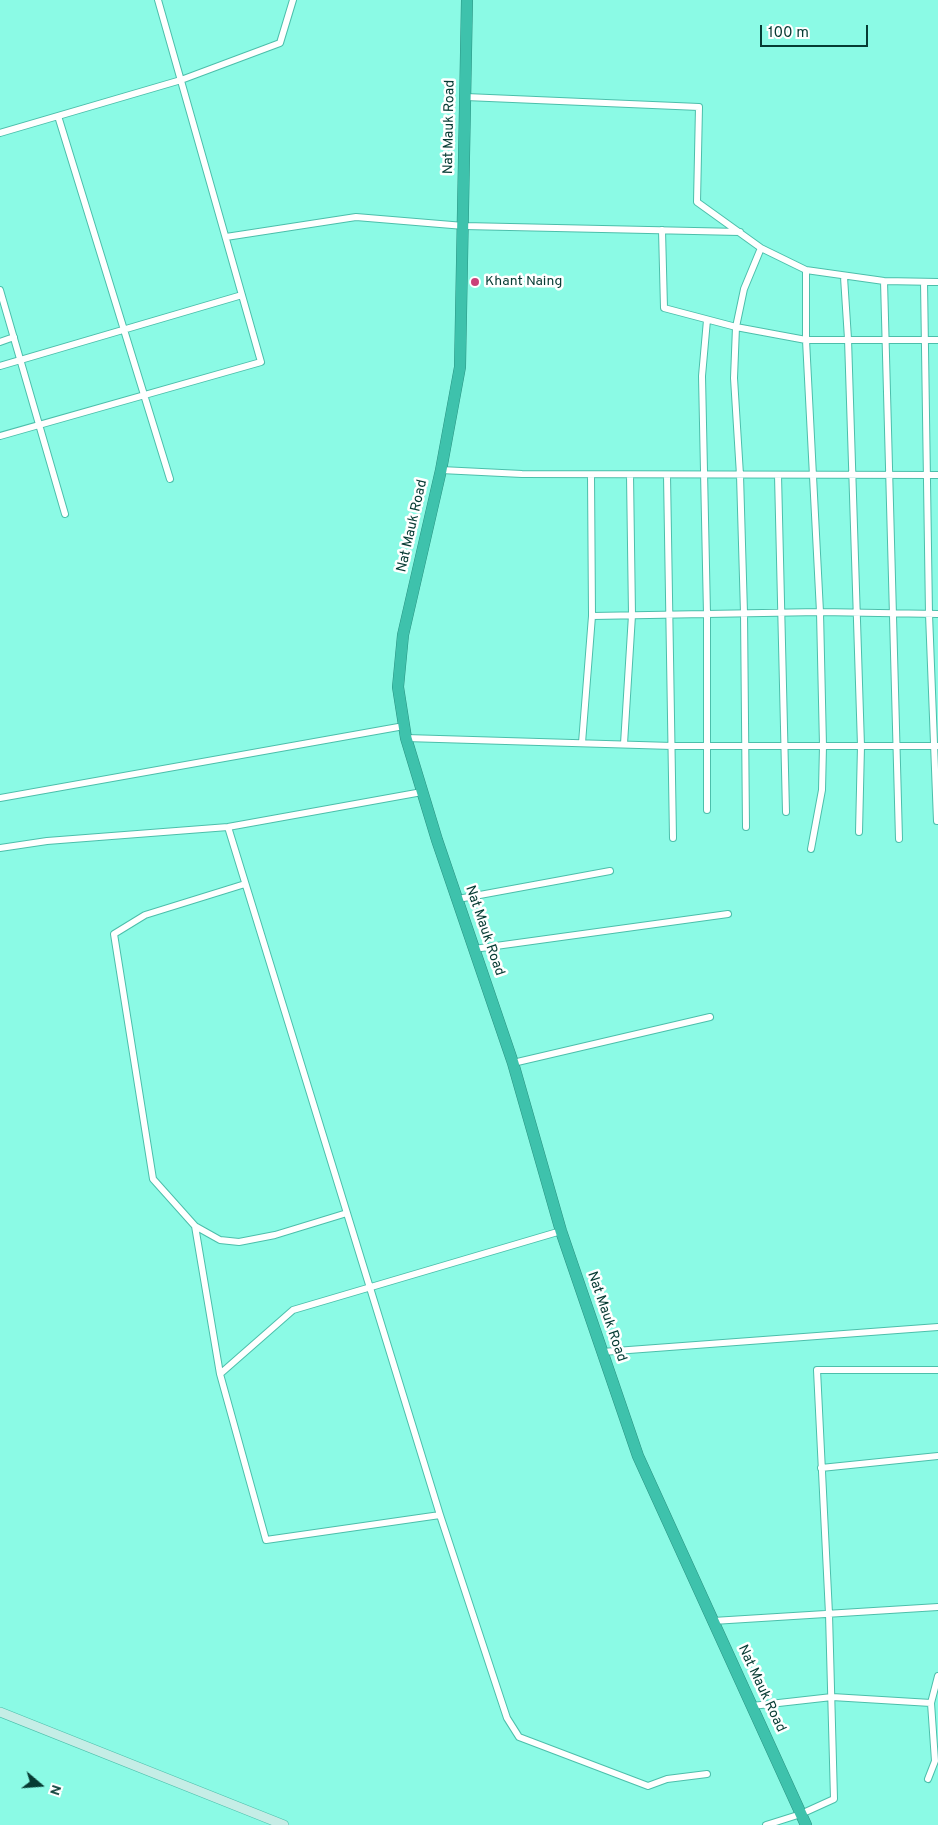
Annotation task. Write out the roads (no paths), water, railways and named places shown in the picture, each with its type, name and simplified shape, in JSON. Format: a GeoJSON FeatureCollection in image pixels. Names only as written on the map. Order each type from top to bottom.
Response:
{"type":"FeatureCollection","features":[{"type":"Feature","properties":{"kind":"highway","name":"Nat Mauk Road"},"geometry":{"type":"LineString","coordinates":[[467,0],[460,366],[440,470],[403,636],[398,687],[406,738],[422,792],[513,1063],[561,1231],[638,1456],[806,1825]]}},
{"type":"Feature","properties":{"kind":"street"},"geometry":{"type":"LineString","coordinates":[[0,436],[261,362],[158,0]]}},
{"type":"Feature","properties":{"kind":"street"},"geometry":{"type":"LineString","coordinates":[[0,133],[181,80],[280,43],[293,0]]}},
{"type":"Feature","properties":{"kind":"street"},"geometry":{"type":"LineString","coordinates":[[466,97],[699,107],[697,202],[761,248],[806,270],[884,281],[938,282]]}},
{"type":"Feature","properties":{"kind":"street"},"geometry":{"type":"LineString","coordinates":[[58,116],[170,479]]}},
{"type":"Feature","properties":{"kind":"street"},"geometry":{"type":"LineString","coordinates":[[226,237],[356,217],[464,226],[740,232]]}},
{"type":"Feature","properties":{"kind":"street"},"geometry":{"type":"LineString","coordinates":[[662,230],[664,308],[736,327],[806,340],[938,340]]}},
{"type":"Feature","properties":{"kind":"street"},"geometry":{"type":"LineString","coordinates":[[746,827],[744,613],[740,475],[734,378],[736,327],[744,290],[761,248]]}},
{"type":"Feature","properties":{"kind":"street"},"geometry":{"type":"LineString","coordinates":[[806,270],[806,340],[820,612],[823,746],[822,790],[811,849]]}},
{"type":"Feature","properties":{"kind":"street"},"geometry":{"type":"LineString","coordinates":[[844,276],[848,339],[861,746],[859,832]]}},
{"type":"Feature","properties":{"kind":"street"},"geometry":{"type":"LineString","coordinates":[[884,281],[898,839]]}},
{"type":"Feature","properties":{"kind":"street"},"geometry":{"type":"LineString","coordinates":[[924,282],[929,614],[937,746],[937,821]]}},
{"type":"Feature","properties":{"kind":"street"},"geometry":{"type":"LineString","coordinates":[[0,290],[65,514]]}},
{"type":"Feature","properties":{"kind":"street"},"geometry":{"type":"LineString","coordinates":[[0,366],[242,295]]}},
{"type":"Feature","properties":{"kind":"street"},"geometry":{"type":"LineString","coordinates":[[707,320],[702,376],[707,614],[707,810]]}},
{"type":"Feature","properties":{"kind":"street"},"geometry":{"type":"LineString","coordinates":[[0,342],[14,337]]}},
{"type":"Feature","properties":{"kind":"street"},"geometry":{"type":"LineString","coordinates":[[440,470],[591,475],[938,475]]}},
{"type":"Feature","properties":{"kind":"street"},"geometry":{"type":"LineString","coordinates":[[582,743],[592,616],[591,475]]}},
{"type":"Feature","properties":{"kind":"street"},"geometry":{"type":"LineString","coordinates":[[624,744],[632,615],[630,475]]}},
{"type":"Feature","properties":{"kind":"street"},"geometry":{"type":"LineString","coordinates":[[667,475],[673,838]]}},
{"type":"Feature","properties":{"kind":"street"},"geometry":{"type":"LineString","coordinates":[[778,475],[786,812]]}},
{"type":"Feature","properties":{"kind":"street"},"geometry":{"type":"LineString","coordinates":[[592,616],[820,612],[938,614]]}},
{"type":"Feature","properties":{"kind":"street"},"geometry":{"type":"LineString","coordinates":[[0,798],[404,726]]}},
{"type":"Feature","properties":{"kind":"street"},"geometry":{"type":"LineString","coordinates":[[406,738],[672,746],[937,746]]}},
{"type":"Feature","properties":{"kind":"street"},"geometry":{"type":"LineString","coordinates":[[0,848],[47,841],[228,827],[422,792]]}},
{"type":"Feature","properties":{"kind":"street"},"geometry":{"type":"LineString","coordinates":[[228,827],[440,1515],[507,1718],[519,1737],[648,1786],[667,1779],[707,1774]]}},
{"type":"Feature","properties":{"kind":"street"},"geometry":{"type":"LineString","coordinates":[[458,899],[610,871]]}},
{"type":"Feature","properties":{"kind":"street"},"geometry":{"type":"LineString","coordinates":[[245,884],[145,915],[114,934],[153,1179],[195,1226],[220,1240],[239,1242],[275,1235],[347,1214]]}},
{"type":"Feature","properties":{"kind":"street"},"geometry":{"type":"LineString","coordinates":[[474,949],[728,914]]}},
{"type":"Feature","properties":{"kind":"street"},"geometry":{"type":"LineString","coordinates":[[513,1063],[710,1017]]}},
{"type":"Feature","properties":{"kind":"street"},"geometry":{"type":"LineString","coordinates":[[195,1226],[220,1374],[266,1540],[440,1515]]}},
{"type":"Feature","properties":{"kind":"street"},"geometry":{"type":"LineString","coordinates":[[220,1374],[293,1310],[561,1231]]}},
{"type":"Feature","properties":{"kind":"street"},"geometry":{"type":"LineString","coordinates":[[602,1352],[938,1327]]}},
{"type":"Feature","properties":{"kind":"street"},"geometry":{"type":"LineString","coordinates":[[766,1825],[802,1814],[834,1799],[832,1697],[817,1370],[938,1370]]}},
{"type":"Feature","properties":{"kind":"street"},"geometry":{"type":"LineString","coordinates":[[821,1468],[938,1456]]}},
{"type":"Feature","properties":{"kind":"street"},"geometry":{"type":"LineString","coordinates":[[713,1621],[938,1607]]}},
{"type":"Feature","properties":{"kind":"street"},"geometry":{"type":"LineString","coordinates":[[928,1779],[935,1760],[931,1703],[938,1676]]}},
{"type":"Feature","properties":{"kind":"street"},"geometry":{"type":"LineString","coordinates":[[752,1706],[832,1697],[931,1703]]}},
{"type":"Feature","properties":{"kind":"street"},"geometry":{"type":"LineString","coordinates":[[0,1712],[284,1825]]}},
{"type":"Feature","properties":{"kind":"place","name":"Khant Naing"},"geometry":{"type":"Point","coordinates":[475,282]}}]}
